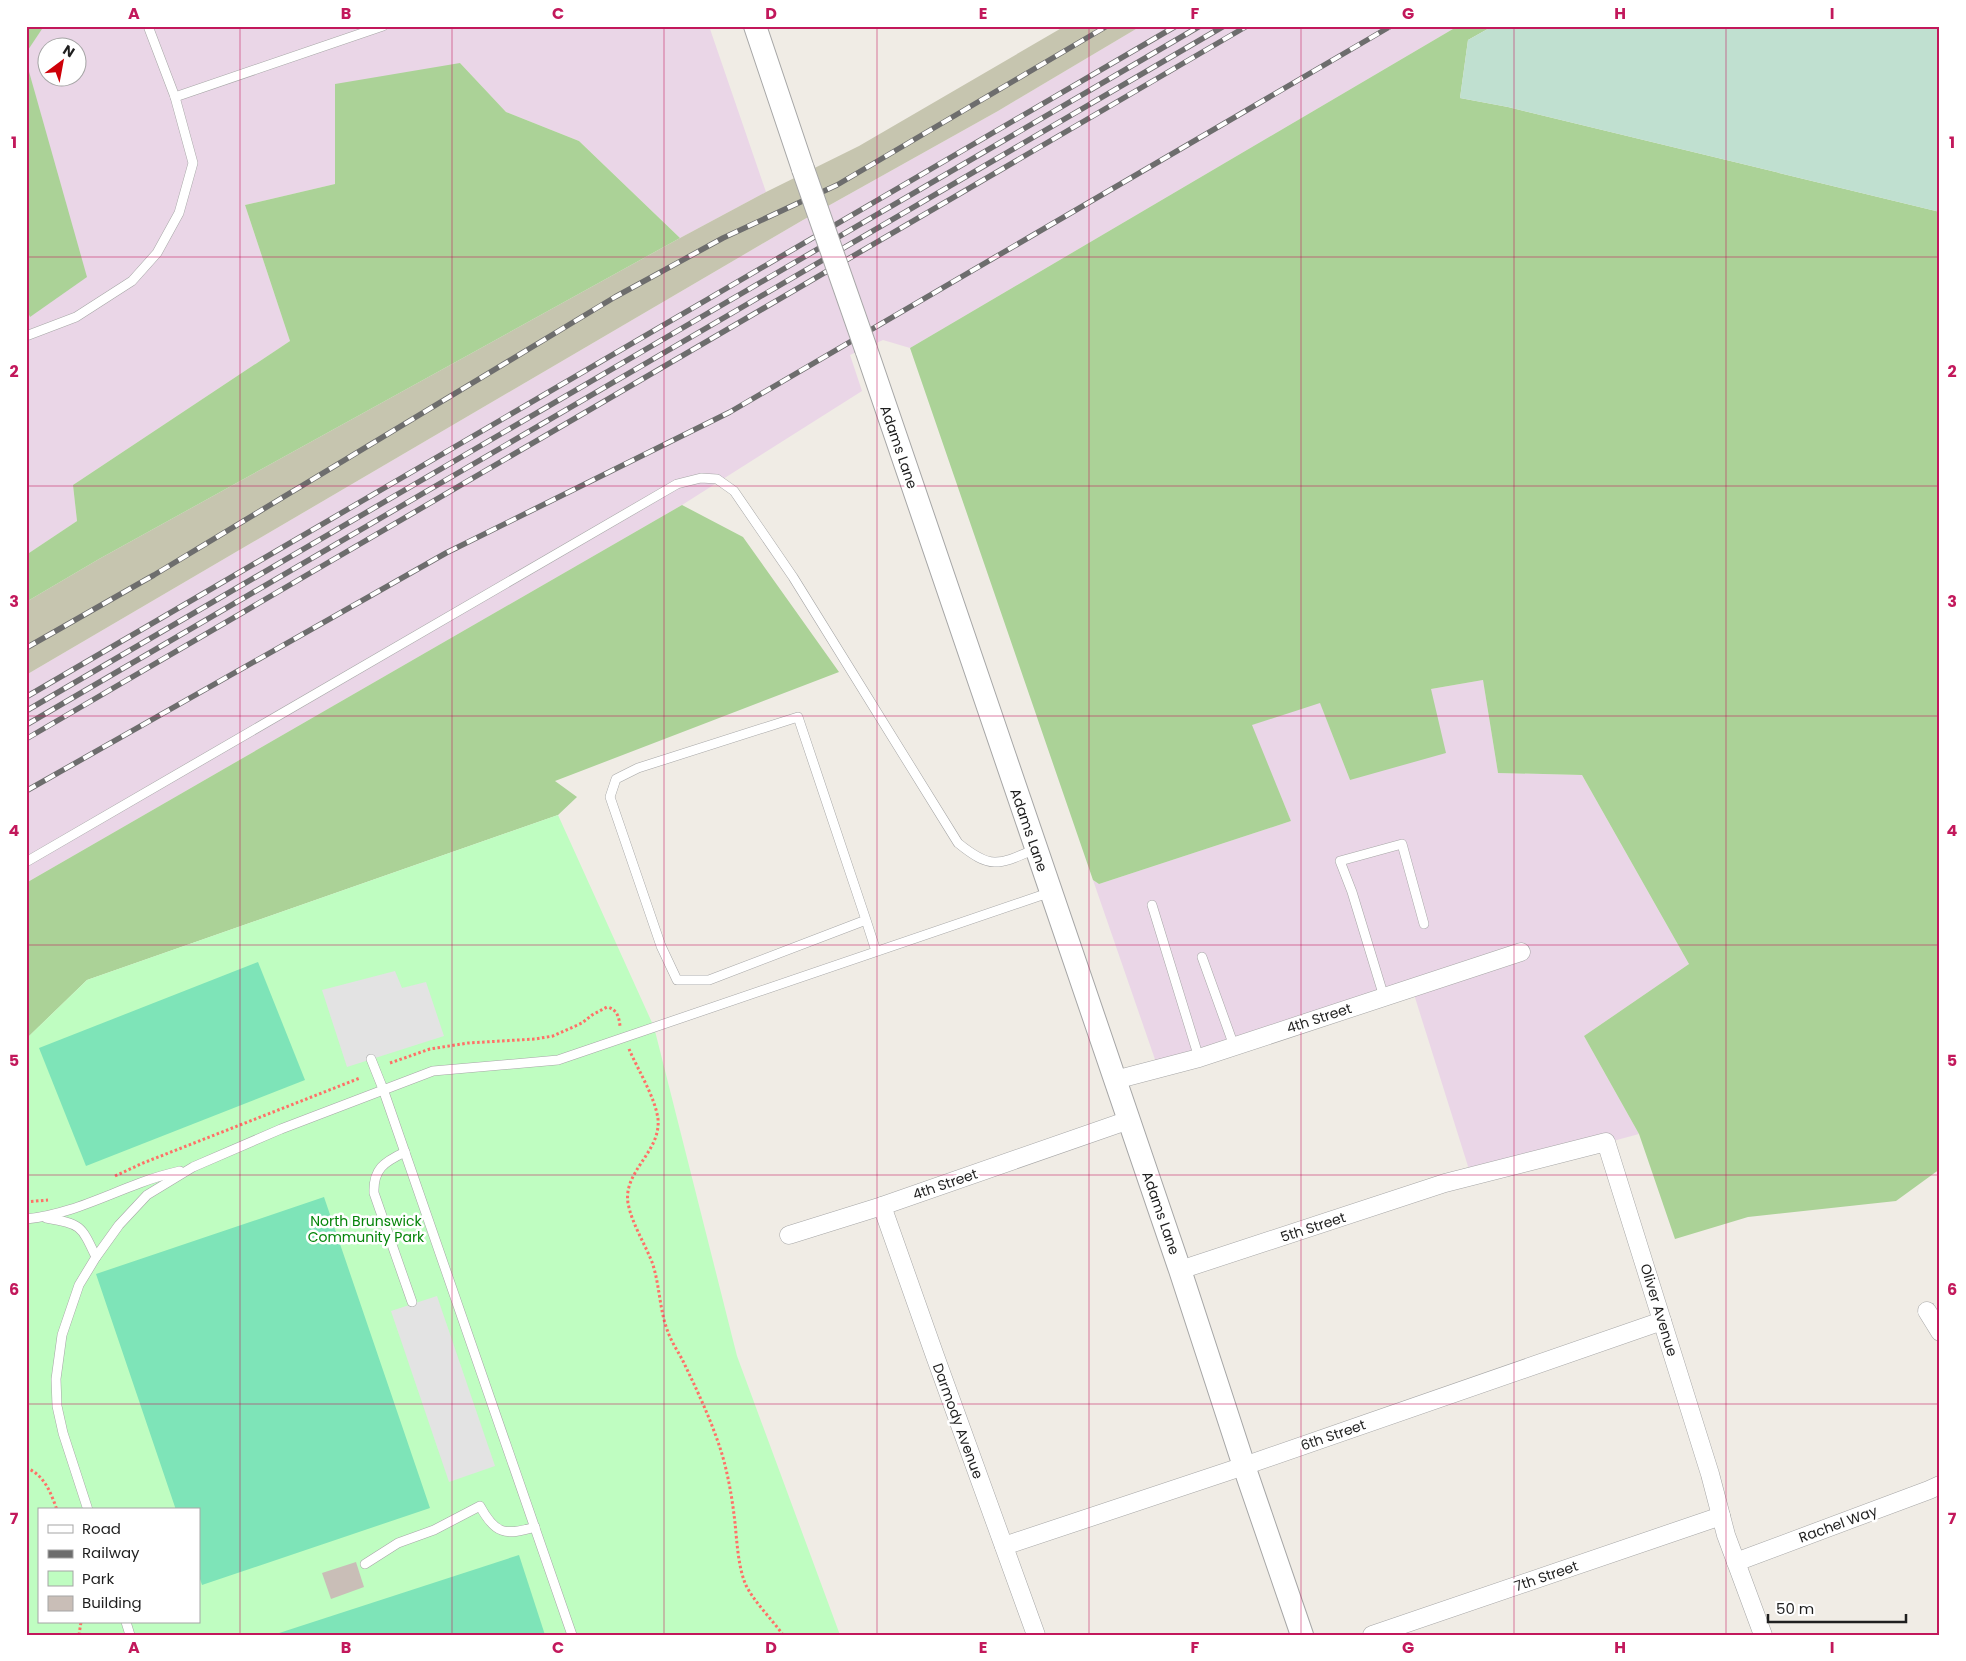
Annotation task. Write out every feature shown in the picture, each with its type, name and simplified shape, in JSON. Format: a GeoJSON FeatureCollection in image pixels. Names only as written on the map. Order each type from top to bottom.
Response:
{"type":"FeatureCollection","features":[{"type":"Feature","properties":{"kind":"street","name":"Adams Lane"},"geometry":{"type":"LineString","coordinates":[[755,26],[1180,1270],[1302,1635]]}},
{"type":"Feature","properties":{"kind":"street","name":"4th Street"},"geometry":{"type":"LineString","coordinates":[[1115,1080],[1199,1058],[1521,952]]}},
{"type":"Feature","properties":{"kind":"street","name":"4th Street"},"geometry":{"type":"LineString","coordinates":[[789,1235],[882,1206],[1129,1120]]}},
{"type":"Feature","properties":{"kind":"street","name":"Oliver Avenue"},"geometry":{"type":"LineString","coordinates":[[1445,1183],[1606,1142],[1710,1474],[1721,1516],[1763,1635]]}},
{"type":"Feature","properties":{"kind":"street","name":"5th Street"},"geometry":{"type":"LineString","coordinates":[[1180,1270],[1445,1183]]}},
{"type":"Feature","properties":{"kind":"street","name":"Darmody Avenue"},"geometry":{"type":"LineString","coordinates":[[882,1206],[1036,1635]]}},
{"type":"Feature","properties":{"kind":"street"},"geometry":{"type":"LineString","coordinates":[[1927,1311],[1940,1332]]}},
{"type":"Feature","properties":{"kind":"street","name":"6th Street"},"geometry":{"type":"LineString","coordinates":[[1004,1546],[1244,1466],[1662,1321]]}},
{"type":"Feature","properties":{"kind":"street","name":"Rachel Way"},"geometry":{"type":"LineString","coordinates":[[1736,1562],[1940,1485]]}},
{"type":"Feature","properties":{"kind":"street","name":"7th Street"},"geometry":{"type":"LineString","coordinates":[[1372,1635],[1721,1516]]}},
{"type":"Feature","properties":{"kind":"lane"},"geometry":{"type":"LineString","coordinates":[[26,336],[76,317],[132,281],[157,253],[179,213],[193,163],[175,97],[148,26]]}},
{"type":"Feature","properties":{"kind":"lane"},"geometry":{"type":"LineString","coordinates":[[175,97],[383,26]]}},
{"type":"Feature","properties":{"kind":"lane"},"geometry":{"type":"LineString","coordinates":[[26,862],[677,484],[701,478],[717,479],[734,491],[804,594],[958,843],[975,857],[991,863],[1008,861],[1035,848]]}},
{"type":"Feature","properties":{"kind":"lane"},"geometry":{"type":"LineString","coordinates":[[866,920],[709,980],[676,980],[661,946],[610,797],[616,779],[638,768],[798,717],[866,920],[876,951]]}},
{"type":"Feature","properties":{"kind":"lane"},"geometry":{"type":"LineString","coordinates":[[1384,997],[1352,892],[1340,860],[1402,844],[1424,924]]}},
{"type":"Feature","properties":{"kind":"lane"},"geometry":{"type":"LineString","coordinates":[[26,1219],[43,1217],[84,1206],[142,1182],[193,1167],[281,1129],[433,1071],[558,1060],[1051,892]]}},
{"type":"Feature","properties":{"kind":"lane"},"geometry":{"type":"LineString","coordinates":[[1152,905],[1199,1058]]}},
{"type":"Feature","properties":{"kind":"lane"},"geometry":{"type":"LineString","coordinates":[[1202,957],[1234,1046]]}},
{"type":"Feature","properties":{"kind":"lane"},"geometry":{"type":"LineString","coordinates":[[371,1060],[383,1089],[572,1635]]}},
{"type":"Feature","properties":{"kind":"lane"},"geometry":{"type":"LineString","coordinates":[[405,1152],[382,1165],[377,1172],[374,1193],[412,1302]]}},
{"type":"Feature","properties":{"kind":"lane"},"geometry":{"type":"LineString","coordinates":[[87,1508],[63,1433],[57,1406],[56,1379],[62,1335],[79,1285],[96,1256],[119,1225],[146,1196],[193,1167]]}},
{"type":"Feature","properties":{"kind":"lane"},"geometry":{"type":"LineString","coordinates":[[43,1217],[70,1222],[84,1232],[96,1256]]}},
{"type":"Feature","properties":{"kind":"lane"},"geometry":{"type":"LineString","coordinates":[[365,1564],[398,1543],[434,1530],[480,1506],[493,1526],[502,1531],[511,1533],[535,1527]]}},
{"type":"Feature","properties":{"kind":"path"},"geometry":{"type":"LineString","coordinates":[[390,1063],[430,1049],[468,1042],[535,1039],[553,1036],[582,1023],[607,1007],[612,1008],[617,1014],[620,1027]]}},
{"type":"Feature","properties":{"kind":"path"},"geometry":{"type":"LineString","coordinates":[[629,1048],[653,1102],[658,1119],[657,1133],[653,1146],[629,1187],[628,1201],[631,1215],[652,1263],[661,1292],[661,1310],[669,1334],[701,1399],[719,1445],[726,1473],[745,1583],[783,1635]]}},
{"type":"Feature","properties":{"kind":"path"},"geometry":{"type":"LineString","coordinates":[[108,1180],[143,1163],[360,1078]]}},
{"type":"Feature","properties":{"kind":"path"},"geometry":{"type":"LineString","coordinates":[[26,1202],[56,1198]]}},
{"type":"Feature","properties":{"kind":"path"},"geometry":{"type":"LineString","coordinates":[[26,1468],[41,1478],[51,1492],[57,1508]]}},
{"type":"Feature","properties":{"kind":"shaded area"},"geometry":{"type":"Polygon","coordinates":[[[26,26],[709,26],[766,192],[680,238],[579,141],[506,112],[460,63],[335,184],[245,205],[290,341],[73,485],[77,521],[26,555],[26,26]]]}},
{"type":"Feature","properties":{"kind":"shaded area"},"geometry":{"type":"Polygon","coordinates":[[[1065,26],[1141,26],[998,111],[803,220],[26,675],[26,602],[99,559],[680,238],[766,192],[859,146],[1065,26]]]}},
{"type":"Feature","properties":{"kind":"shaded area"},"geometry":{"type":"Polygon","coordinates":[[[1141,26],[1458,26],[910,348],[883,340],[850,355],[862,391],[682,505],[26,883],[26,675],[803,220],[998,111],[1141,26]]]}},
{"type":"Feature","properties":{"kind":"shaded area"},"geometry":{"type":"Polygon","coordinates":[[[1493,26],[1940,26],[1940,212],[1508,107],[1460,98],[1468,40],[1493,26]]]}},
{"type":"Feature","properties":{"kind":"shaded area"},"geometry":{"type":"Polygon","coordinates":[[[1483,680],[1498,773],[1582,775],[1689,964],[1584,1036],[1639,1134],[1472,1179],[1412,988],[1159,1071],[1093,880],[1099,884],[1291,821],[1251,725],[1320,702],[1350,780],[1431,689],[1483,680]]]}},
{"type":"Feature","properties":{"kind":"shaded area"},"geometry":{"type":"Polygon","coordinates":[[[395,971],[402,988],[426,982],[444,1036],[347,1067],[322,990],[395,971]]]}},
{"type":"Feature","properties":{"kind":"shaded area"},"geometry":{"type":"Polygon","coordinates":[[[437,1296],[495,1466],[449,1482],[391,1311],[437,1296]]]}},
{"type":"Feature","properties":{"kind":"green space"},"geometry":{"type":"Polygon","coordinates":[[[26,26],[44,26],[26,53],[26,26]]]}},
{"type":"Feature","properties":{"kind":"green space"},"geometry":{"type":"Polygon","coordinates":[[[1458,26],[1493,26],[1468,40],[1460,98],[1508,107],[1940,212],[1940,1169],[1896,1201],[1748,1217],[1675,1239],[1639,1134],[1584,1036],[1689,964],[1582,775],[1498,773],[1483,680],[1431,689],[1446,753],[1350,780],[1320,703],[1252,725],[1291,821],[1099,884],[1093,880],[910,348],[1458,26]]]}},
{"type":"Feature","properties":{"kind":"green space"},"geometry":{"type":"Polygon","coordinates":[[[26,61],[87,277],[30,317],[26,308],[26,61]]]}},
{"type":"Feature","properties":{"kind":"green space"},"geometry":{"type":"Polygon","coordinates":[[[460,63],[506,112],[579,141],[680,238],[99,559],[26,602],[26,555],[77,521],[73,485],[290,341],[245,205],[335,184],[335,84],[460,63]]]}},
{"type":"Feature","properties":{"kind":"green space"},"geometry":{"type":"Polygon","coordinates":[[[682,505],[743,537],[839,672],[555,781],[577,797],[558,815],[87,980],[26,1039],[26,883],[682,505]]]}},
{"type":"Feature","properties":{"kind":"green space","name":"North Brunswick Community Park"},"geometry":{"type":"Polygon","coordinates":[[[558,815],[654,1027],[737,1356],[840,1635],[26,1635],[26,1039],[87,980],[558,815]]]}},
{"type":"Feature","properties":{"kind":"green space"},"geometry":{"type":"Polygon","coordinates":[[[258,962],[305,1080],[86,1166],[39,1048],[258,962]]]}},
{"type":"Feature","properties":{"kind":"green space"},"geometry":{"type":"Polygon","coordinates":[[[324,1197],[430,1508],[202,1585],[200,1579],[200,1508],[175,1508],[96,1274],[324,1197]]]}},
{"type":"Feature","properties":{"kind":"green space"},"geometry":{"type":"Polygon","coordinates":[[[519,1555],[545,1635],[273,1635],[519,1555]]]}},
{"type":"Feature","properties":{"kind":"building"},"geometry":{"type":"Polygon","coordinates":[[[356,1562],[364,1587],[331,1599],[322,1573],[356,1562]]]}},
{"type":"Feature","properties":{"kind":"railway"},"geometry":{"type":"LineString","coordinates":[[26,648],[154,575],[615,297],[723,238],[837,185],[1107,26]]}},
{"type":"Feature","properties":{"kind":"railway"},"geometry":{"type":"LineString","coordinates":[[26,697],[1176,26]]}},
{"type":"Feature","properties":{"kind":"railway"},"geometry":{"type":"LineString","coordinates":[[26,711],[1200,26]]}},
{"type":"Feature","properties":{"kind":"railway"},"geometry":{"type":"LineString","coordinates":[[26,725],[1224,26]]}},
{"type":"Feature","properties":{"kind":"railway"},"geometry":{"type":"LineString","coordinates":[[26,739],[1247,26]]}},
{"type":"Feature","properties":{"kind":"railway"},"geometry":{"type":"LineString","coordinates":[[26,791],[446,553],[730,412],[1391,26]]}}]}
